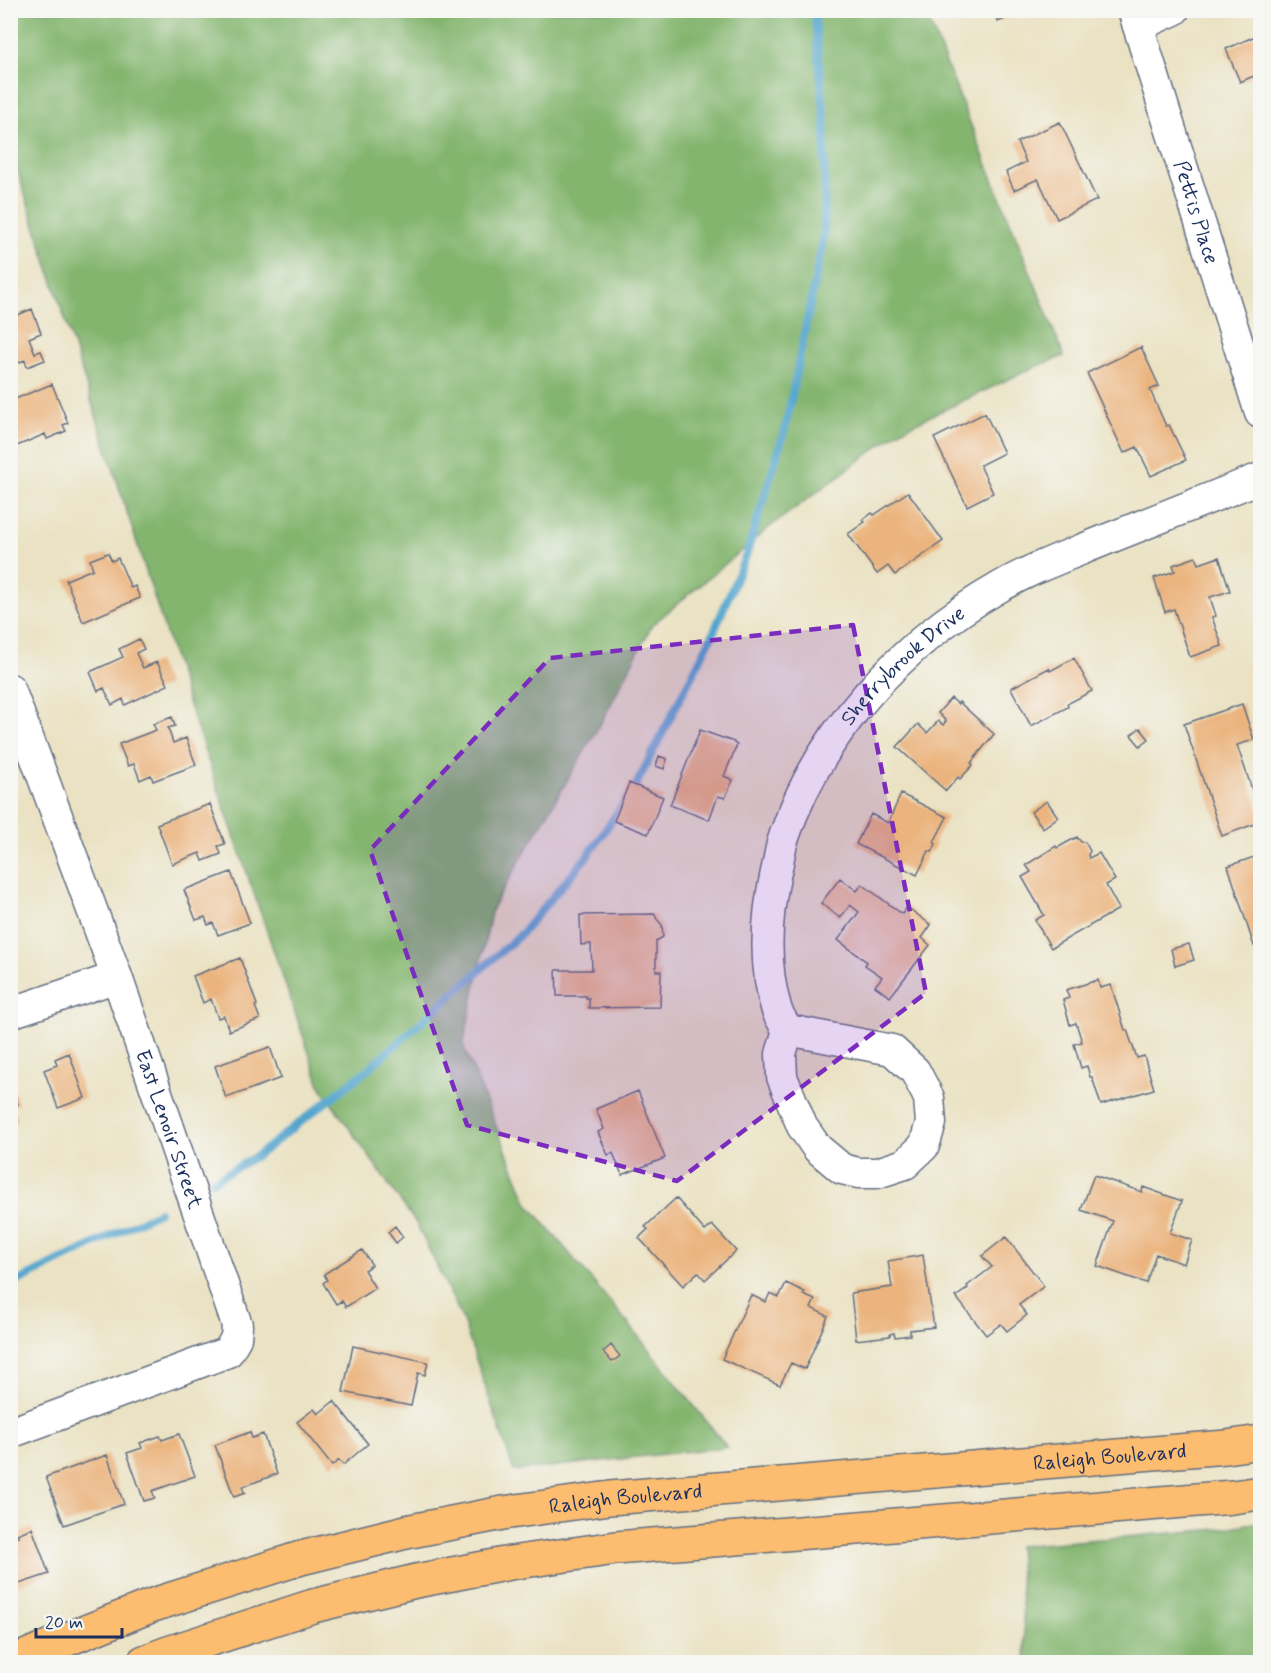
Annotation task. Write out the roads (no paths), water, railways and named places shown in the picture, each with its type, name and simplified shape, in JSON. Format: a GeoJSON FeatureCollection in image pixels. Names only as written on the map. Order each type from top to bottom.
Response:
{"type":"FeatureCollection","features":[{"type":"Feature","properties":{"kind":"main road","name":"Raleigh Boulevard"},"geometry":{"type":"LineString","coordinates":[[14,1662],[153,1605],[301,1558],[406,1532],[503,1514],[610,1498],[1214,1448],[1260,1442]]}},
{"type":"Feature","properties":{"kind":"main road"},"geometry":{"type":"LineString","coordinates":[[144,1662],[313,1606],[416,1581],[510,1563],[616,1548],[1260,1493]]}},
{"type":"Feature","properties":{"kind":"street"},"geometry":{"type":"LineString","coordinates":[[1135,18],[1174,10]]}},
{"type":"Feature","properties":{"kind":"street","name":"Pettis Place"},"geometry":{"type":"LineString","coordinates":[[1135,18],[1260,414]]}},
{"type":"Feature","properties":{"kind":"street","name":"Sherrybrook Drive"},"geometry":{"type":"LineString","coordinates":[[788,1030],[778,1013],[770,982],[767,938],[772,890],[784,838],[800,798],[828,747],[853,712],[885,675],[923,638],[959,611],[999,587],[1036,568],[1260,478]]}},
{"type":"Feature","properties":{"kind":"street","name":"East Lenoir Street"},"geometry":{"type":"LineString","coordinates":[[10,689],[117,977],[237,1325],[236,1338],[228,1352],[10,1433]]}},
{"type":"Feature","properties":{"kind":"street"},"geometry":{"type":"LineString","coordinates":[[10,1013],[117,977]]}},
{"type":"Feature","properties":{"kind":"street"},"geometry":{"type":"LineString","coordinates":[[788,1030],[892,1050],[915,1071],[930,1098],[931,1123],[924,1146],[905,1164],[877,1173],[858,1173],[842,1169],[817,1148],[802,1126],[782,1077],[781,1054],[788,1030]]}},
{"type":"Feature","properties":{"kind":"waterway"},"geometry":{"type":"LineString","coordinates":[[213,1181],[258,1155],[366,1071],[522,933],[589,854],[636,785],[712,636],[747,553],[785,429],[824,235],[825,122],[814,10]]}},
{"type":"Feature","properties":{"kind":"waterway"},"geometry":{"type":"LineString","coordinates":[[10,1285],[159,1212]]}}]}
